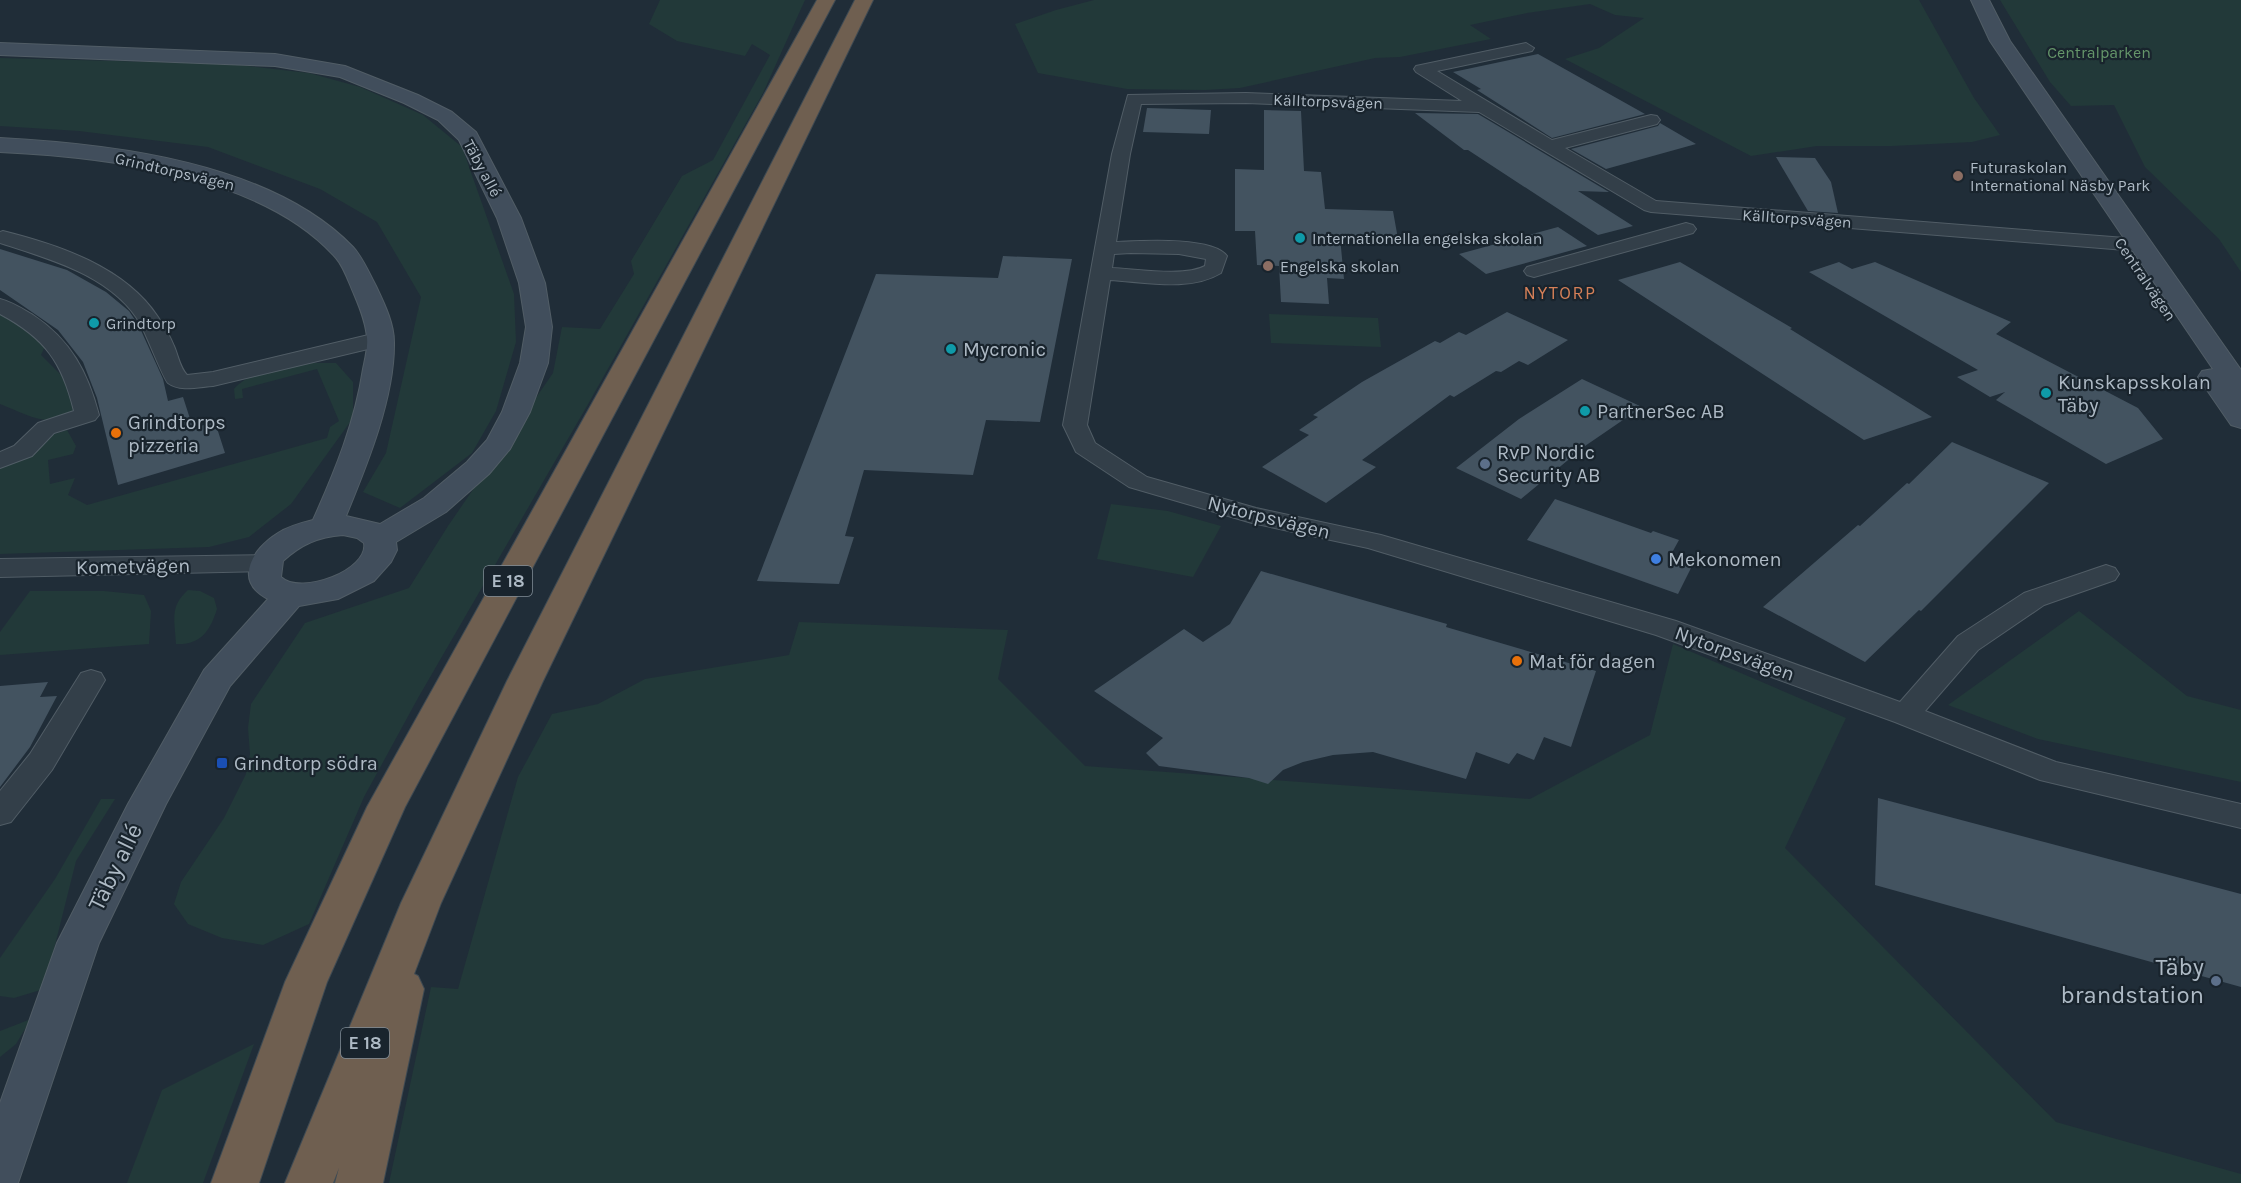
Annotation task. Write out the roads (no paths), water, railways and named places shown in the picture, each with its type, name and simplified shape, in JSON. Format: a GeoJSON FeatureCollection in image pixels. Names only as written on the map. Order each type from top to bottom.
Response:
{"type":"FeatureCollection","features":[{"type":"Feature","properties":{"kind":"highway","name":"E 18"},"geometry":{"type":"LineString","coordinates":[[235,1183],[306,982],[386,807],[826,0]]}},
{"type":"Feature","properties":{"kind":"highway","name":"E 18"},"geometry":{"type":"LineString","coordinates":[[309,1183],[421,903],[525,681],[864,0]]}},
{"type":"Feature","properties":{"kind":"highway"},"geometry":{"type":"LineString","coordinates":[[359,1183],[421,903]]}},
{"type":"Feature","properties":{"kind":"street","name":"Centralvägen"},"geometry":{"type":"LineString","coordinates":[[1980,0],[2000,41],[2062,133],[2129,244],[2241,419]]}},
{"type":"Feature","properties":{"kind":"street","name":"Källtorpsvägen"},"geometry":{"type":"LineString","coordinates":[[1526,48],[1422,69],[1651,206],[2129,244]]}},
{"type":"Feature","properties":{"kind":"street","name":"Täby allé"},"geometry":{"type":"LineString","coordinates":[[0,49],[275,60],[345,72],[411,99],[444,116],[468,137],[509,218],[532,283],[539,327],[534,363],[516,412],[500,443],[478,468],[435,505],[379,538]]}},
{"type":"Feature","properties":{"kind":"street","name":"Källtorpsvägen"},"geometry":{"type":"LineString","coordinates":[[1246,98],[1483,106]]}},
{"type":"Feature","properties":{"kind":"street","name":"Nytorpsvägen"},"geometry":{"type":"LineString","coordinates":[[1246,98],[1134,99],[1121,154],[1075,425],[1084,447],[1138,482],[1252,515],[1372,541],[1666,628],[1905,715],[2051,772],[2241,816]]}},
{"type":"Feature","properties":{"kind":"street"},"geometry":{"type":"LineString","coordinates":[[1550,146],[1651,120]]}},
{"type":"Feature","properties":{"kind":"street","name":"Grindtorpsvägen"},"geometry":{"type":"LineString","coordinates":[[0,145],[85,151],[209,176],[260,195],[326,234],[346,254],[370,301],[381,339],[373,397],[358,451],[326,527]]}},
{"type":"Feature","properties":{"kind":"street"},"geometry":{"type":"LineString","coordinates":[[1534,271],[1686,229]]}},
{"type":"Feature","properties":{"kind":"street"},"geometry":{"type":"LineString","coordinates":[[3,237],[74,261],[94,271],[133,298],[157,329],[167,349],[175,378],[184,382],[213,379],[381,339]]}},
{"type":"Feature","properties":{"kind":"street","name":"Centralvägen"},"geometry":{"type":"LineString","coordinates":[[2129,244],[2241,390]]}},
{"type":"Feature","properties":{"kind":"street"},"geometry":{"type":"LineString","coordinates":[[1101,273],[1164,277],[1202,276],[1214,269],[1217,256],[1209,251],[1182,249],[1105,248]]}},
{"type":"Feature","properties":{"kind":"street"},"geometry":{"type":"LineString","coordinates":[[0,306],[16,314],[56,343],[75,373],[87,415],[46,428],[23,451],[0,461]]}},
{"type":"Feature","properties":{"kind":"street"},"geometry":{"type":"LineString","coordinates":[[359,526],[371,531],[379,538],[381,548],[377,560],[366,572],[350,583],[330,591],[309,595],[290,595],[269,586],[264,579],[263,571],[266,562],[289,540],[326,527],[359,526]]}},
{"type":"Feature","properties":{"kind":"street","name":"Kometvägen"},"geometry":{"type":"LineString","coordinates":[[0,568],[266,562]]}},
{"type":"Feature","properties":{"kind":"street"},"geometry":{"type":"LineString","coordinates":[[1905,715],[1968,643],[2034,599],[2106,574]]}},
{"type":"Feature","properties":{"kind":"street","name":"Täby allé"},"geometry":{"type":"LineString","coordinates":[[0,1170],[10,1109],[78,943],[147,804],[216,679],[290,595]]}},
{"type":"Feature","properties":{"kind":"street"},"geometry":{"type":"LineString","coordinates":[[0,813],[41,762],[91,680]]}},
{"type":"Feature","properties":{"kind":"place","name":"Futuraskolan International Näsby Park"},"geometry":{"type":"Point","coordinates":[1958,176]}},
{"type":"Feature","properties":{"kind":"place","name":"Internationella engelska skolan"},"geometry":{"type":"Point","coordinates":[1300,238]}},
{"type":"Feature","properties":{"kind":"place","name":"Engelska skolan"},"geometry":{"type":"Point","coordinates":[1268,266]}},
{"type":"Feature","properties":{"kind":"place","name":"Grindtorp"},"geometry":{"type":"Point","coordinates":[94,323]}},
{"type":"Feature","properties":{"kind":"place","name":"Mycronic"},"geometry":{"type":"Point","coordinates":[951,349]}},
{"type":"Feature","properties":{"kind":"place","name":"Kunskapsskolan Täby"},"geometry":{"type":"Point","coordinates":[2046,393]}},
{"type":"Feature","properties":{"kind":"place","name":"PartnerSec AB"},"geometry":{"type":"Point","coordinates":[1585,411]}},
{"type":"Feature","properties":{"kind":"place","name":"Grindtorps pizzeria"},"geometry":{"type":"Point","coordinates":[116,433]}},
{"type":"Feature","properties":{"kind":"place","name":"RvP Nordic Security AB"},"geometry":{"type":"Point","coordinates":[1485,464]}},
{"type":"Feature","properties":{"kind":"place","name":"Mekonomen"},"geometry":{"type":"Point","coordinates":[1656,559]}},
{"type":"Feature","properties":{"kind":"place","name":"Mat för dagen"},"geometry":{"type":"Point","coordinates":[1517,661]}},
{"type":"Feature","properties":{"kind":"place","name":"Grindtorp södra"},"geometry":{"type":"Point","coordinates":[222,763]}},
{"type":"Feature","properties":{"kind":"place","name":"Täby brandstation"},"geometry":{"type":"Point","coordinates":[2216,981]}},
{"type":"Feature","properties":{"kind":"district","name":"NYTORP"},"geometry":{"type":"Point","coordinates":[1560,293]}},
{"type":"Feature","properties":{"kind":"park label","name":"Centralparken"},"geometry":{"type":"Point","coordinates":[2099,52]}}]}
